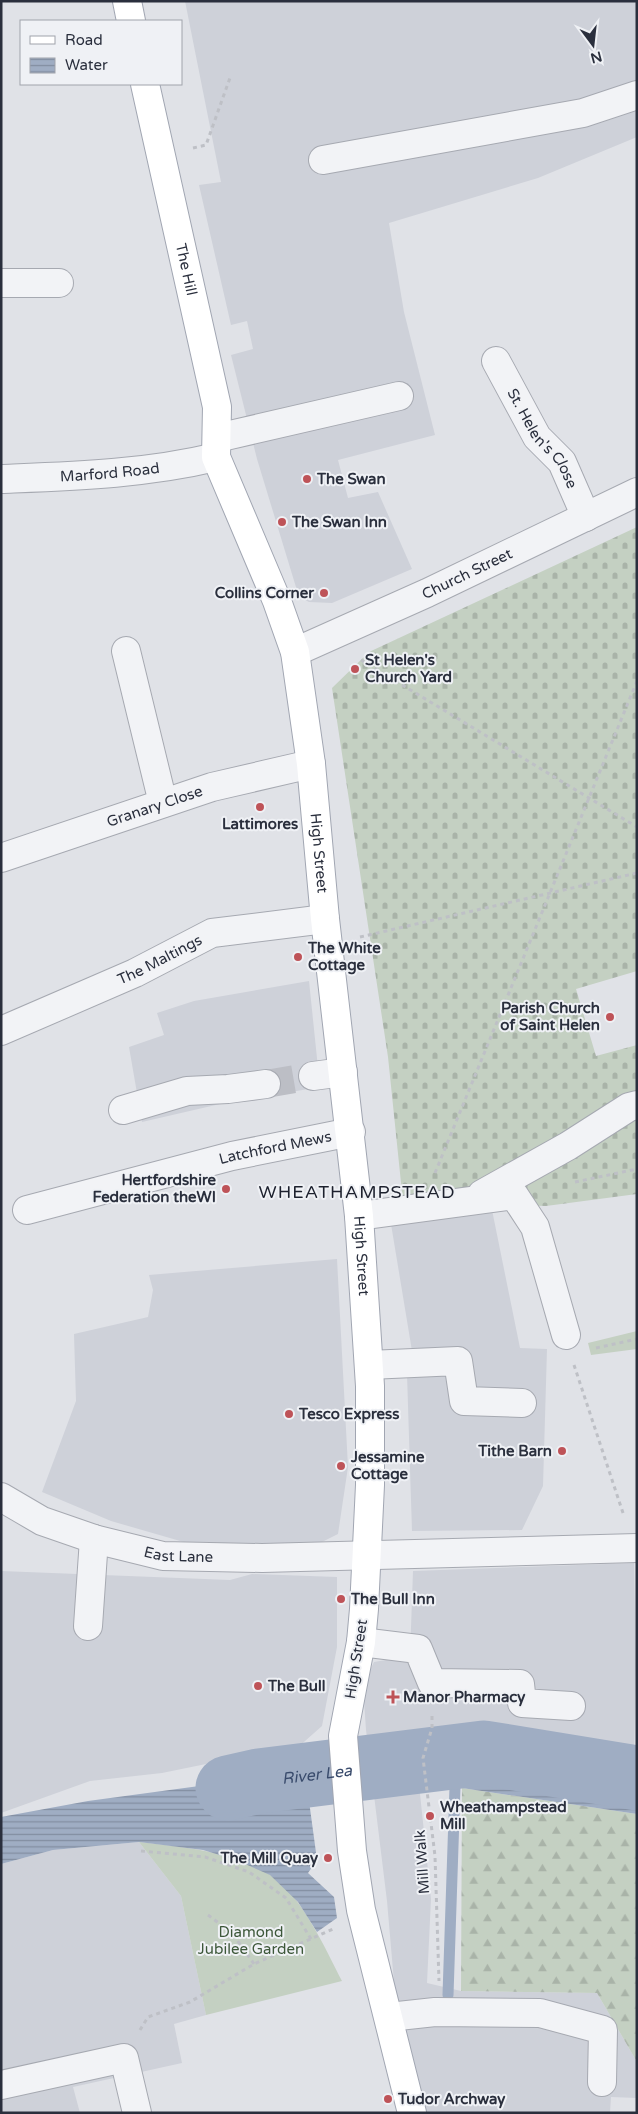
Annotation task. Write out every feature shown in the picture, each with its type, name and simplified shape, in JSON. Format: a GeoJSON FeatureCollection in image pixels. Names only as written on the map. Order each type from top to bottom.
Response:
{"type":"FeatureCollection","features":[{"type":"Feature","properties":{"kind":"main road"},"geometry":{"type":"LineString","coordinates":[[127,1],[132,20]]}},
{"type":"Feature","properties":{"kind":"main road","name":"The Hill"},"geometry":{"type":"LineString","coordinates":[[146,85],[217,407],[216,448]]}},
{"type":"Feature","properties":{"kind":"main road","name":"High Street"},"geometry":{"type":"LineString","coordinates":[[216,448],[278,601],[294,652],[311,764],[326,932],[360,1216],[369,1365],[370,1485],[361,1642],[343,1736],[352,1851],[361,1910],[412,2113]]}},
{"type":"Feature","properties":{"kind":"street"},"geometry":{"type":"LineString","coordinates":[[323,160],[583,113],[637,95]]}},
{"type":"Feature","properties":{"kind":"street"},"geometry":{"type":"LineString","coordinates":[[1,282],[59,283]]}},
{"type":"Feature","properties":{"kind":"street","name":"St. Helen's Close"},"geometry":{"type":"LineString","coordinates":[[496,361],[537,437],[562,462],[586,517]]}},
{"type":"Feature","properties":{"kind":"street","name":"Marford Road"},"geometry":{"type":"LineString","coordinates":[[1,479],[112,474],[175,467],[216,448],[399,396]]}},
{"type":"Feature","properties":{"kind":"street","name":"Church Street"},"geometry":{"type":"LineString","coordinates":[[294,652],[427,593],[637,492]]}},
{"type":"Feature","properties":{"kind":"street"},"geometry":{"type":"LineString","coordinates":[[126,651],[163,803]]}},
{"type":"Feature","properties":{"kind":"street","name":"Granary Close"},"geometry":{"type":"LineString","coordinates":[[1,858],[212,787],[311,764]]}},
{"type":"Feature","properties":{"kind":"street","name":"The Maltings"},"geometry":{"type":"LineString","coordinates":[[1,1031],[135,973],[212,933],[326,932]]}},
{"type":"Feature","properties":{"kind":"street"},"geometry":{"type":"LineString","coordinates":[[313,1076],[344,1072]]}},
{"type":"Feature","properties":{"kind":"street"},"geometry":{"type":"LineString","coordinates":[[123,1110],[187,1091],[228,1089],[266,1084]]}},
{"type":"Feature","properties":{"kind":"street"},"geometry":{"type":"LineString","coordinates":[[473,1199],[568,1146],[629,1107],[637,1105]]}},
{"type":"Feature","properties":{"kind":"street","name":"Latchford Mews"},"geometry":{"type":"LineString","coordinates":[[27,1210],[232,1156],[351,1132]]}},
{"type":"Feature","properties":{"kind":"street"},"geometry":{"type":"LineString","coordinates":[[360,1216],[473,1199],[514,1195],[535,1227],[569,1346]]}},
{"type":"Feature","properties":{"kind":"street"},"geometry":{"type":"LineString","coordinates":[[369,1365],[458,1361],[464,1401],[522,1403]]}},
{"type":"Feature","properties":{"kind":"street","name":"East Lane"},"geometry":{"type":"LineString","coordinates":[[1,1497],[42,1521],[94,1539],[163,1556],[262,1558],[634,1548]]}},
{"type":"Feature","properties":{"kind":"street"},"geometry":{"type":"LineString","coordinates":[[88,1626],[94,1539]]}},
{"type":"Feature","properties":{"kind":"street"},"geometry":{"type":"LineString","coordinates":[[361,1642],[418,1649],[432,1683],[520,1684],[522,1703],[571,1706]]}},
{"type":"Feature","properties":{"kind":"street"},"geometry":{"type":"LineString","coordinates":[[387,2012],[540,2013],[603,2030],[602,2082]]}},
{"type":"Feature","properties":{"kind":"street"},"geometry":{"type":"LineString","coordinates":[[1,2086],[124,2058],[137,2113]]}},
{"type":"Feature","properties":{"kind":"path"},"geometry":{"type":"LineString","coordinates":[[187,149],[206,145],[231,75]]}},
{"type":"Feature","properties":{"kind":"path"},"geometry":{"type":"LineString","coordinates":[[358,658],[637,827]]}},
{"type":"Feature","properties":{"kind":"path"},"geometry":{"type":"LineString","coordinates":[[422,1206],[549,893],[591,798],[637,681]]}},
{"type":"Feature","properties":{"kind":"path"},"geometry":{"type":"LineString","coordinates":[[326,932],[549,893],[637,873]]}},
{"type":"Feature","properties":{"kind":"path"},"geometry":{"type":"LineString","coordinates":[[590,1350],[637,1340]]}},
{"type":"Feature","properties":{"kind":"path"},"geometry":{"type":"LineString","coordinates":[[569,1346],[634,1548]]}},
{"type":"Feature","properties":{"kind":"path","name":"Mill Walk"},"geometry":{"type":"LineString","coordinates":[[432,1683],[432,1728],[423,1758],[435,1856],[439,1983]]}},
{"type":"Feature","properties":{"kind":"path"},"geometry":{"type":"LineString","coordinates":[[141,1851],[205,1857],[249,1872],[286,1898],[311,1939]]}},
{"type":"Feature","properties":{"kind":"path"},"geometry":{"type":"LineString","coordinates":[[208,1915],[232,1933],[254,1964]]}},
{"type":"Feature","properties":{"kind":"path"},"geometry":{"type":"LineString","coordinates":[[124,2058],[148,2017],[190,2002],[254,1964],[336,1927]]}},
{"type":"Feature","properties":{"kind":"shaded area"},"geometry":{"type":"Polygon","coordinates":[[[185,1],[637,1],[637,137],[538,178],[389,223],[404,312],[435,435],[338,460],[348,498],[378,492],[412,569],[332,603],[309,602],[299,597],[257,459],[231,355],[253,349],[247,321],[231,325],[199,185],[221,182],[185,1]]]}},
{"type":"Feature","properties":{"kind":"shaded area"},"geometry":{"type":"Polygon","coordinates":[[[309,981],[320,1087],[220,1104],[142,1122],[129,1047],[164,1035],[157,1013],[194,1001],[309,981]]]}},
{"type":"Feature","properties":{"kind":"shaded area"},"geometry":{"type":"Polygon","coordinates":[[[491,1205],[520,1348],[547,1349],[543,1486],[522,1530],[412,1531],[407,1374],[413,1357],[390,1218],[491,1205]]]}},
{"type":"Feature","properties":{"kind":"shaded area"},"geometry":{"type":"Polygon","coordinates":[[[337,1259],[348,1467],[338,1534],[316,1545],[194,1545],[111,1521],[42,1492],[76,1401],[74,1334],[148,1317],[153,1290],[149,1275],[337,1259]]]}},
{"type":"Feature","properties":{"kind":"shaded area"},"geometry":{"type":"Polygon","coordinates":[[[634,1563],[636,1666],[634,1758],[465,1749],[417,1765],[431,1899],[427,1983],[461,1991],[597,1993],[637,2062],[637,2098],[611,2097],[610,2113],[427,2113],[394,1982],[387,1901],[366,1730],[364,1700],[368,1674],[374,1662],[410,1656],[413,1571],[634,1563]]]}},
{"type":"Feature","properties":{"kind":"shaded area"},"geometry":{"type":"Polygon","coordinates":[[[1,1571],[230,1580],[252,1574],[337,1577],[337,1647],[322,1726],[279,1764],[270,1751],[229,1782],[211,1763],[162,1773],[90,1781],[1,1813],[1,1571]]]}},
{"type":"Feature","properties":{"kind":"shaded area"},"geometry":{"type":"Polygon","coordinates":[[[139,1842],[181,1896],[206,2015],[174,2024],[182,2063],[73,2087],[80,2113],[1,2113],[1,1864],[53,1850],[139,1842]]]}},
{"type":"Feature","properties":{"kind":"green space"},"geometry":{"type":"Polygon","coordinates":[[[637,527],[637,971],[576,989],[596,1056],[637,1045],[637,1194],[546,1206],[403,1202],[388,1057],[332,688],[369,652],[637,527]]]}},
{"type":"Feature","properties":{"kind":"green space"},"geometry":{"type":"Polygon","coordinates":[[[637,1331],[637,1349],[591,1355],[588,1343],[637,1331]]]}},
{"type":"Feature","properties":{"kind":"green space"},"geometry":{"type":"Polygon","coordinates":[[[462,1788],[637,1814],[637,2062],[597,1993],[461,1991],[462,1788]]]}},
{"type":"Feature","properties":{"kind":"green space","name":"Diamond Jubilee Garden"},"geometry":{"type":"Polygon","coordinates":[[[139,1842],[206,1851],[238,1860],[269,1874],[280,1882],[302,1908],[342,1981],[206,2015],[181,1896],[139,1842]]]}},
{"type":"Feature","properties":{"kind":"water"},"geometry":{"type":"Polygon","coordinates":[[[465,1749],[637,1758],[637,1814],[462,1788],[465,1749]]]}},
{"type":"Feature","properties":{"kind":"water"},"geometry":{"type":"Polygon","coordinates":[[[315,1763],[321,1798],[309,1801],[317,1860],[308,1873],[334,1897],[337,1918],[317,1932],[298,1902],[270,1875],[236,1860],[203,1850],[139,1842],[53,1850],[1,1864],[1,1817],[88,1801],[229,1782],[315,1763]]]}},
{"type":"Feature","properties":{"kind":"waterway","name":"River Lea"},"geometry":{"type":"LineString","coordinates":[[228,1788],[259,1781],[484,1753],[637,1778]]}},
{"type":"Feature","properties":{"kind":"waterway"},"geometry":{"type":"LineString","coordinates":[[448,1995],[456,1757]]}},
{"type":"Feature","properties":{"kind":"tunnel"},"geometry":{"type":"LineString","coordinates":[[266,1084],[313,1076]]}},
{"type":"Feature","properties":{"kind":"place","name":"The Swan"},"geometry":{"type":"Point","coordinates":[307,479]}},
{"type":"Feature","properties":{"kind":"place","name":"The Swan Inn"},"geometry":{"type":"Point","coordinates":[282,522]}},
{"type":"Feature","properties":{"kind":"place","name":"Collins Corner"},"geometry":{"type":"Point","coordinates":[324,593]}},
{"type":"Feature","properties":{"kind":"place","name":"St Helen's Church Yard"},"geometry":{"type":"Point","coordinates":[355,669]}},
{"type":"Feature","properties":{"kind":"place","name":"Lattimores"},"geometry":{"type":"Point","coordinates":[260,807]}},
{"type":"Feature","properties":{"kind":"place","name":"The White Cottage"},"geometry":{"type":"Point","coordinates":[298,957]}},
{"type":"Feature","properties":{"kind":"place","name":"Parish Church of Saint Helen"},"geometry":{"type":"Point","coordinates":[610,1017]}},
{"type":"Feature","properties":{"kind":"place","name":"Hertfordshire Federation theWI"},"geometry":{"type":"Point","coordinates":[226,1189]}},
{"type":"Feature","properties":{"kind":"place","name":"Tesco Express"},"geometry":{"type":"Point","coordinates":[289,1414]}},
{"type":"Feature","properties":{"kind":"place","name":"Tithe Barn"},"geometry":{"type":"Point","coordinates":[562,1451]}},
{"type":"Feature","properties":{"kind":"place","name":"Jessamine Cottage"},"geometry":{"type":"Point","coordinates":[341,1466]}},
{"type":"Feature","properties":{"kind":"place","name":"The Bull Inn"},"geometry":{"type":"Point","coordinates":[341,1599]}},
{"type":"Feature","properties":{"kind":"place","name":"The Bull"},"geometry":{"type":"Point","coordinates":[258,1686]}},
{"type":"Feature","properties":{"kind":"place","name":"Manor Pharmacy"},"geometry":{"type":"Point","coordinates":[393,1697]}},
{"type":"Feature","properties":{"kind":"place","name":"Wheathampstead Mill"},"geometry":{"type":"Point","coordinates":[430,1816]}},
{"type":"Feature","properties":{"kind":"place","name":"The Mill Quay"},"geometry":{"type":"Point","coordinates":[328,1858]}},
{"type":"Feature","properties":{"kind":"place","name":"Tudor Archway"},"geometry":{"type":"Point","coordinates":[388,2099]}},
{"type":"Feature","properties":{"kind":"district","name":"WHEATHAMPSTEAD"},"geometry":{"type":"Point","coordinates":[357,1192]}}]}
